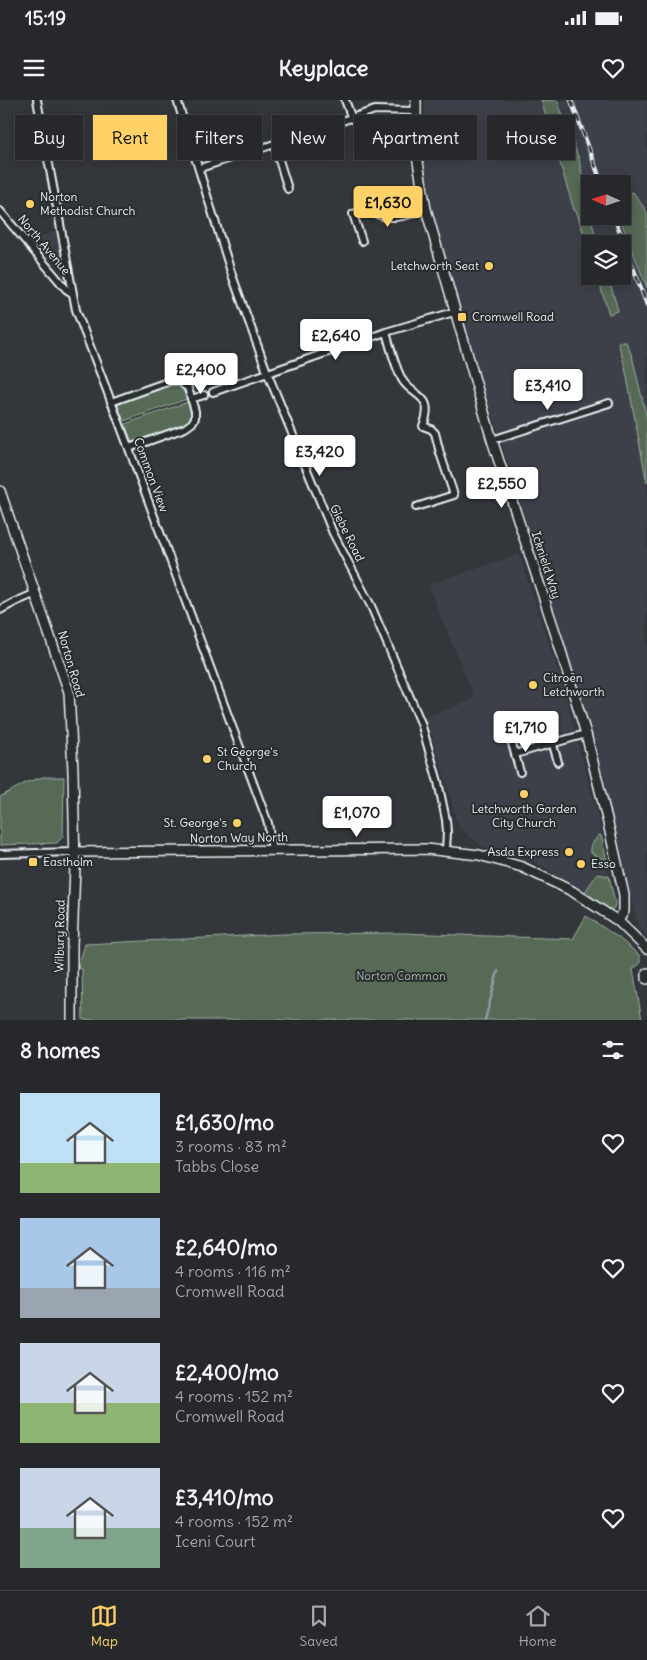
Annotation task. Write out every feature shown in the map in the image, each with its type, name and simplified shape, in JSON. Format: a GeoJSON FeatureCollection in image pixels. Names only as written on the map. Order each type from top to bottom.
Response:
{"type":"FeatureCollection","features":[{"type":"Feature","properties":{"kind":"street","name":"Common View"},"geometry":{"type":"LineString","coordinates":[[37,100],[76,310],[268,823],[272,850]]}},
{"type":"Feature","properties":{"kind":"street","name":"Glebe Road"},"geometry":{"type":"LineString","coordinates":[[177,100],[200,168],[232,275],[266,372],[332,533],[371,606],[421,723],[438,782],[446,820],[446,850]]}},
{"type":"Feature","properties":{"kind":"street"},"geometry":{"type":"LineString","coordinates":[[345,100],[352,119]]}},
{"type":"Feature","properties":{"kind":"street","name":"Icknield Way"},"geometry":{"type":"LineString","coordinates":[[416,100],[416,150],[426,209],[492,440],[558,641],[586,734],[624,895],[624,911],[618,921]]}},
{"type":"Feature","properties":{"kind":"street"},"geometry":{"type":"LineString","coordinates":[[344,121],[376,110],[415,111]]}},
{"type":"Feature","properties":{"kind":"street"},"geometry":{"type":"LineString","coordinates":[[200,168],[272,145]]}},
{"type":"Feature","properties":{"kind":"street"},"geometry":{"type":"LineString","coordinates":[[279,160],[288,189]]}},
{"type":"Feature","properties":{"kind":"street"},"geometry":{"type":"LineString","coordinates":[[362,241],[353,214],[365,210],[393,218],[426,209]]}},
{"type":"Feature","properties":{"kind":"street","name":"North Avenue"},"geometry":{"type":"LineString","coordinates":[[0,211],[66,289],[72,293]]}},
{"type":"Feature","properties":{"kind":"street"},"geometry":{"type":"LineString","coordinates":[[213,392],[266,372],[386,332],[454,312]]}},
{"type":"Feature","properties":{"kind":"street"},"geometry":{"type":"LineString","coordinates":[[386,332],[403,381],[424,402],[426,415],[423,426],[435,433],[454,495],[416,507]]}},
{"type":"Feature","properties":{"kind":"street"},"geometry":{"type":"LineString","coordinates":[[111,402],[170,381],[179,380],[188,388],[195,412],[195,418],[192,423],[185,428],[128,448]]}},
{"type":"Feature","properties":{"kind":"street"},"geometry":{"type":"LineString","coordinates":[[191,399],[204,395]]}},
{"type":"Feature","properties":{"kind":"street"},"geometry":{"type":"LineString","coordinates":[[492,440],[609,403]]}},
{"type":"Feature","properties":{"kind":"street","name":"Norton Road"},"geometry":{"type":"LineString","coordinates":[[0,491],[69,692],[73,762],[74,852]]}},
{"type":"Feature","properties":{"kind":"street"},"geometry":{"type":"LineString","coordinates":[[0,610],[36,593]]}},
{"type":"Feature","properties":{"kind":"street"},"geometry":{"type":"LineString","coordinates":[[548,728],[558,762]]}},
{"type":"Feature","properties":{"kind":"street"},"geometry":{"type":"LineString","coordinates":[[515,754],[586,734]]}},
{"type":"Feature","properties":{"kind":"street"},"geometry":{"type":"LineString","coordinates":[[512,740],[520,772]]}},
{"type":"Feature","properties":{"kind":"street","name":"Norton Way North"},"geometry":{"type":"LineString","coordinates":[[74,852],[426,849],[479,854],[522,866],[555,882],[618,921],[647,949]]}},
{"type":"Feature","properties":{"kind":"street"},"geometry":{"type":"LineString","coordinates":[[0,854],[74,852]]}},
{"type":"Feature","properties":{"kind":"street","name":"Wilbury Road"},"geometry":{"type":"LineString","coordinates":[[72,1020],[74,852]]}},
{"type":"Feature","properties":{"kind":"street"},"geometry":{"type":"LineString","coordinates":[[647,974],[647,979]]}},
{"type":"Feature","properties":{"kind":"shaded area"},"geometry":{"type":"Polygon","coordinates":[[[425,100],[647,100],[647,212],[633,192],[631,193],[631,175],[581,175],[581,225],[622,225],[626,235],[581,235],[581,285],[631,285],[631,247],[647,288],[647,935],[638,927],[601,774],[535,550],[444,260],[429,191],[425,160],[477,160],[477,115],[424,115],[425,100]]]}},
{"type":"Feature","properties":{"kind":"shaded area"},"geometry":{"type":"Polygon","coordinates":[[[56,231],[61,261],[53,263],[33,239],[56,231]]]}},
{"type":"Feature","properties":{"kind":"shaded area"},"geometry":{"type":"Polygon","coordinates":[[[519,554],[564,690],[598,819],[609,876],[595,876],[585,892],[533,861],[480,845],[458,826],[426,717],[467,702],[474,697],[428,585],[519,554]]]}},
{"type":"Feature","properties":{"kind":"green space"},"geometry":{"type":"Polygon","coordinates":[[[541,100],[557,100],[563,115],[546,115],[541,100]]]}},
{"type":"Feature","properties":{"kind":"green space"},"geometry":{"type":"Polygon","coordinates":[[[575,148],[582,175],[581,225],[593,225],[595,235],[584,235],[577,213],[574,210],[559,160],[575,160],[575,148]]]}},
{"type":"Feature","properties":{"kind":"green space"},"geometry":{"type":"Polygon","coordinates":[[[633,192],[647,212],[647,288],[631,247],[631,235],[626,235],[622,225],[631,225],[631,193],[633,192]]]}},
{"type":"Feature","properties":{"kind":"green space"},"geometry":{"type":"Polygon","coordinates":[[[600,285],[611,285],[618,311],[609,314],[600,285]]]}},
{"type":"Feature","properties":{"kind":"green space"},"geometry":{"type":"Polygon","coordinates":[[[618,342],[626,342],[632,356],[647,419],[647,483],[625,367],[618,342]]]}},
{"type":"Feature","properties":{"kind":"green space"},"geometry":{"type":"Polygon","coordinates":[[[173,383],[181,386],[187,399],[124,421],[118,406],[119,404],[173,383]]]}},
{"type":"Feature","properties":{"kind":"green space"},"geometry":{"type":"Polygon","coordinates":[[[188,402],[190,415],[189,420],[184,425],[132,442],[125,424],[188,402]]]}},
{"type":"Feature","properties":{"kind":"green space"},"geometry":{"type":"Polygon","coordinates":[[[43,777],[64,777],[63,836],[57,843],[0,845],[0,797],[27,782],[43,777]]]}},
{"type":"Feature","properties":{"kind":"green space"},"geometry":{"type":"Polygon","coordinates":[[[601,835],[607,861],[591,853],[591,846],[598,836],[601,835]]]}},
{"type":"Feature","properties":{"kind":"green space"},"geometry":{"type":"Polygon","coordinates":[[[597,874],[609,876],[615,903],[614,908],[610,910],[585,892],[597,874]]]}},
{"type":"Feature","properties":{"kind":"green space","name":"Norton Common"},"geometry":{"type":"Polygon","coordinates":[[[586,916],[619,938],[640,956],[640,964],[633,969],[642,1020],[83,1020],[82,969],[78,968],[85,944],[284,934],[401,933],[573,939],[586,916]]]}},
{"type":"Feature","properties":{"kind":"waterway"},"geometry":{"type":"LineString","coordinates":[[485,1020],[498,971]]}},
{"type":"Feature","properties":{"kind":"railway"},"geometry":{"type":"LineString","coordinates":[[571,100],[599,175]]}},
{"type":"Feature","properties":{"kind":"railway"},"geometry":{"type":"LineString","coordinates":[[617,225],[647,305]]}},
{"type":"Feature","properties":{"kind":"place","name":"Norton Methodist Church"},"geometry":{"type":"Point","coordinates":[30,204]}},
{"type":"Feature","properties":{"kind":"place","name":"Letchworth Seat"},"geometry":{"type":"Point","coordinates":[489,266]}},
{"type":"Feature","properties":{"kind":"place","name":"Cromwell Road"},"geometry":{"type":"Point","coordinates":[462,317]}},
{"type":"Feature","properties":{"kind":"place","name":"Citroën Letchworth"},"geometry":{"type":"Point","coordinates":[533,685]}},
{"type":"Feature","properties":{"kind":"place","name":"St George's Church"},"geometry":{"type":"Point","coordinates":[207,759]}},
{"type":"Feature","properties":{"kind":"place","name":"Letchworth Garden City Church"},"geometry":{"type":"Point","coordinates":[524,794]}},
{"type":"Feature","properties":{"kind":"place","name":"St. George's"},"geometry":{"type":"Point","coordinates":[237,823]}},
{"type":"Feature","properties":{"kind":"place","name":"Asda Express"},"geometry":{"type":"Point","coordinates":[569,852]}},
{"type":"Feature","properties":{"kind":"place","name":"Eastholm"},"geometry":{"type":"Point","coordinates":[33,862]}},
{"type":"Feature","properties":{"kind":"place","name":"Esso"},"geometry":{"type":"Point","coordinates":[581,864]}}]}
